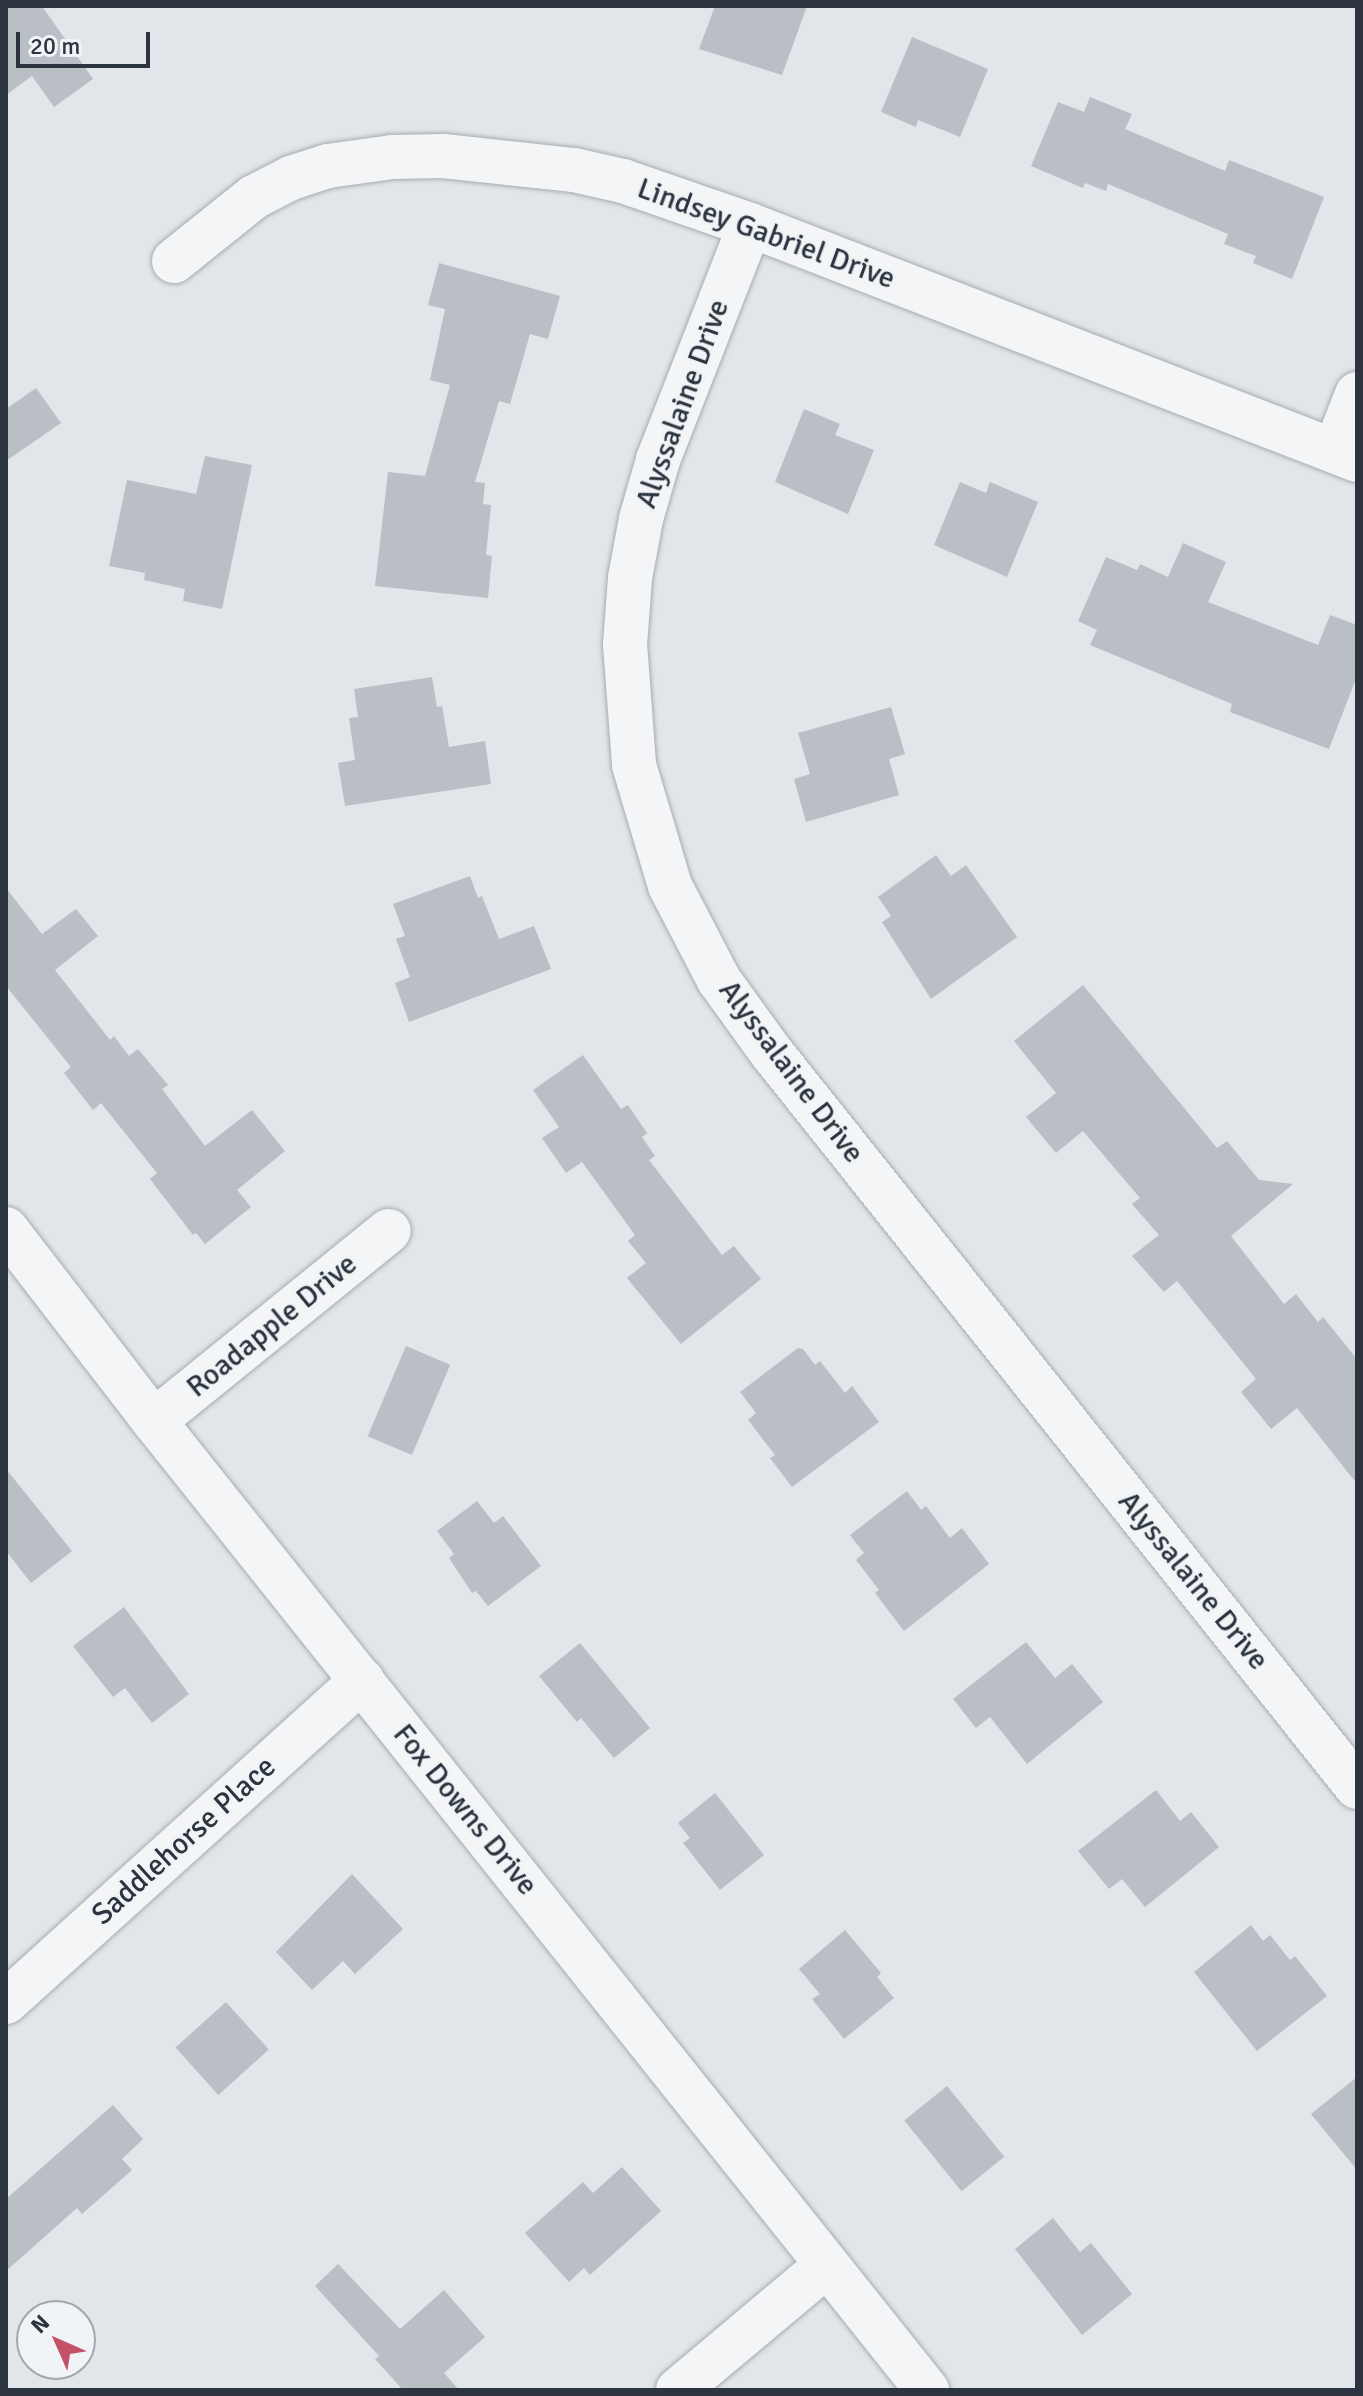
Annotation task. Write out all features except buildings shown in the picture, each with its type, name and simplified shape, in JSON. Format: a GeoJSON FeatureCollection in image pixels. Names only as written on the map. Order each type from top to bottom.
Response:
{"type":"FeatureCollection","features":[{"type":"Feature","properties":{"kind":"street","name":"Lindsey Gabriel Drive"},"geometry":{"type":"LineString","coordinates":[[174,261],[254,197],[291,178],[328,166],[392,157],[443,156],[574,170],[623,181],[750,225],[1346,455]]}},
{"type":"Feature","properties":{"kind":"street","name":"Alyssalaine Drive"},"geometry":{"type":"LineString","coordinates":[[750,225],[658,460],[641,519],[630,578],[625,644],[634,765],[670,886],[719,980],[771,1052],[1357,1787]]}},
{"type":"Feature","properties":{"kind":"street"},"geometry":{"type":"LineString","coordinates":[[1346,455],[1357,394]]}},
{"type":"Feature","properties":{"kind":"street","name":"Fox Downs Drive"},"geometry":{"type":"LineString","coordinates":[[6,1229],[154,1421],[927,2390]]}},
{"type":"Feature","properties":{"kind":"street","name":"Roadapple Drive"},"geometry":{"type":"LineString","coordinates":[[154,1421],[389,1231]]}},
{"type":"Feature","properties":{"kind":"street","name":"Saddlehorse Place"},"geometry":{"type":"LineString","coordinates":[[6,2002],[362,1680]]}},
{"type":"Feature","properties":{"kind":"street"},"geometry":{"type":"LineString","coordinates":[[678,2390],[827,2265]]}}]}
